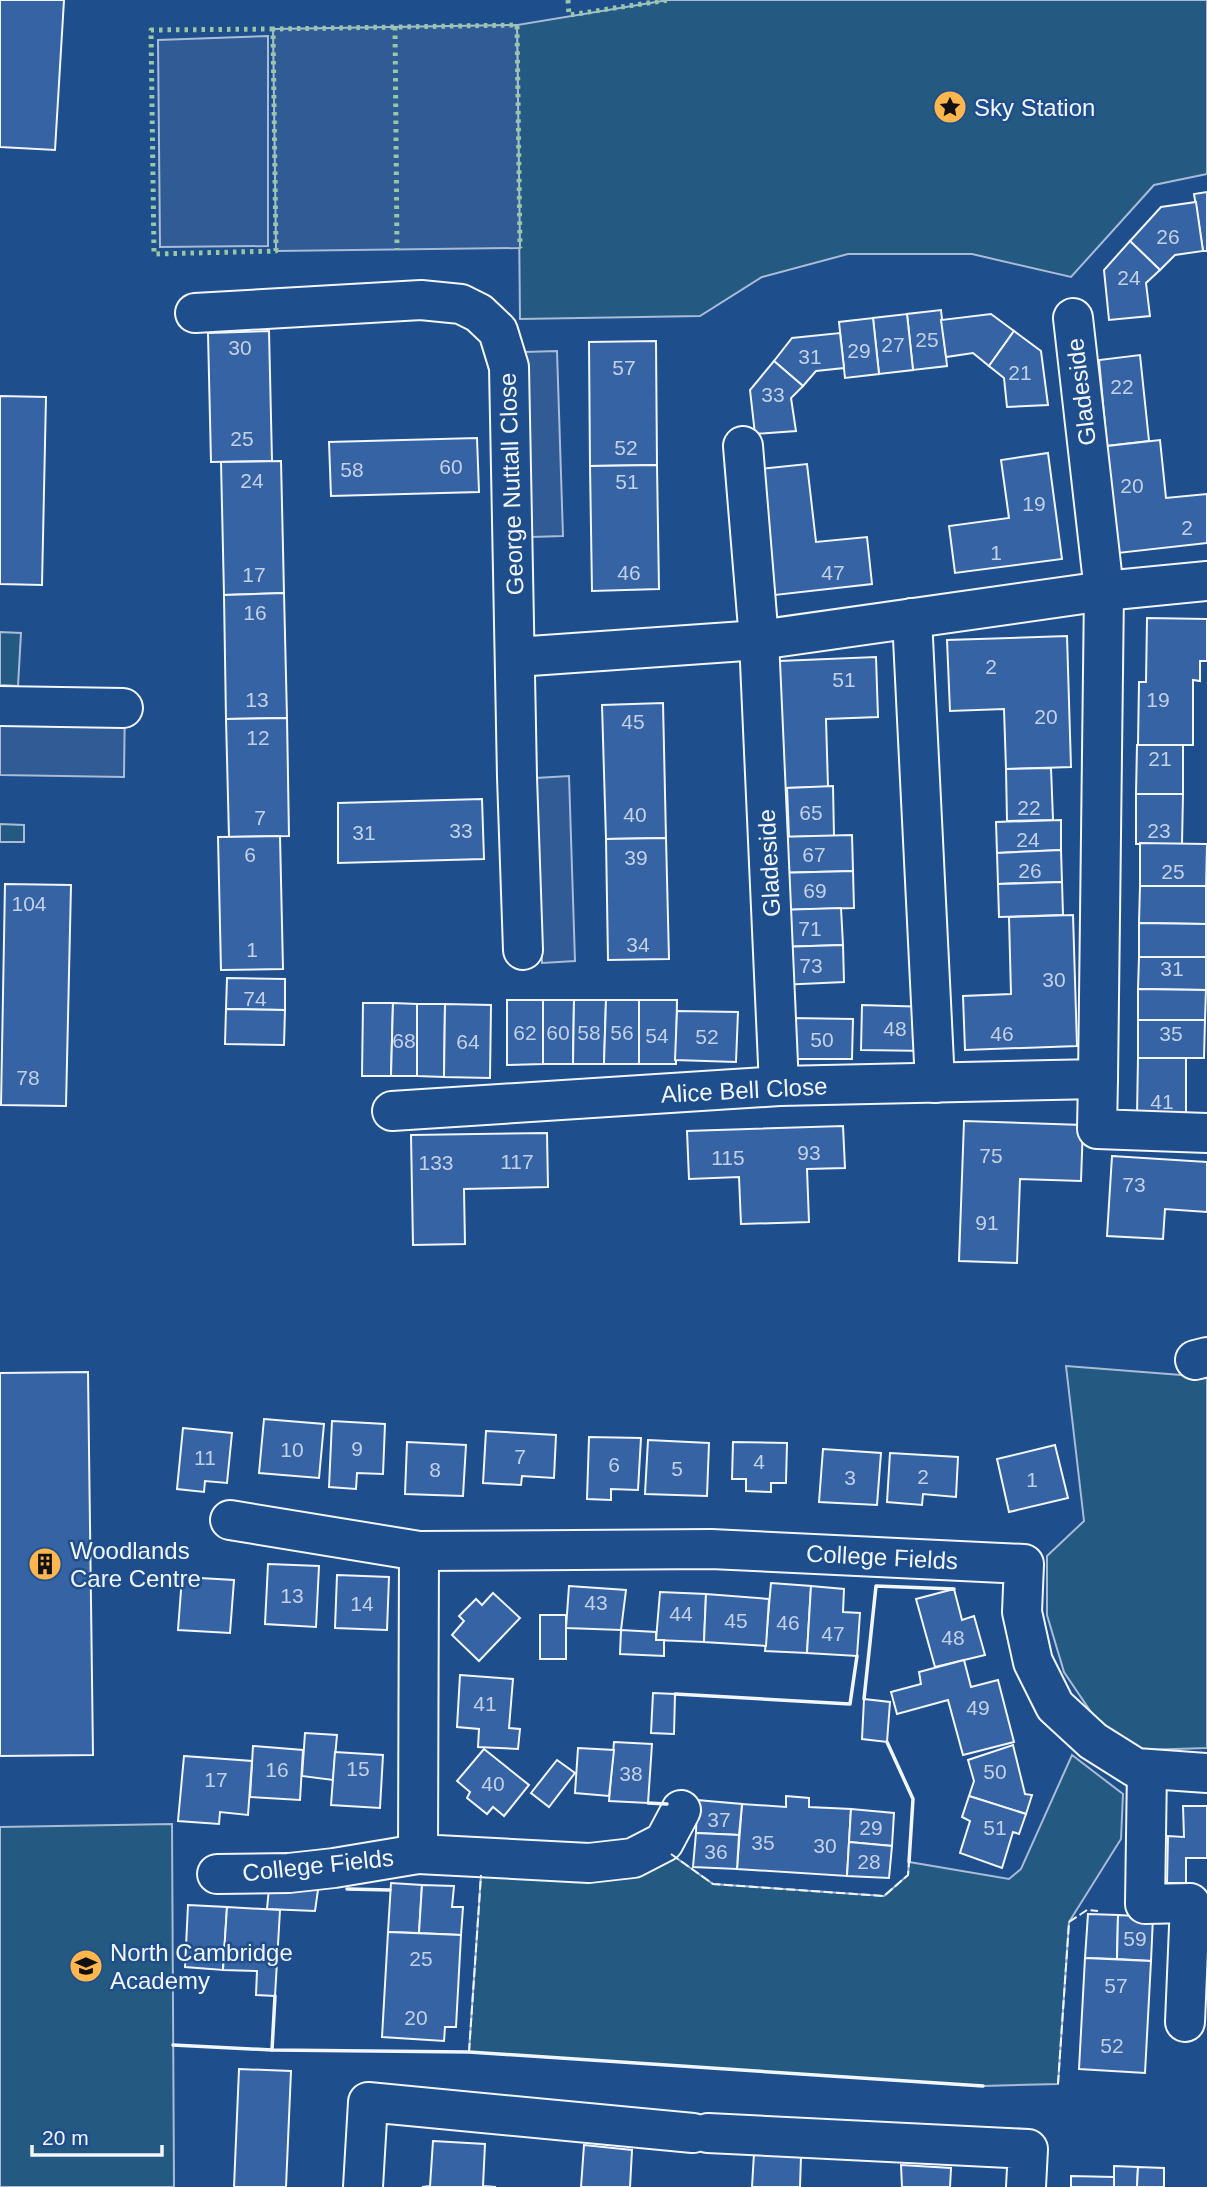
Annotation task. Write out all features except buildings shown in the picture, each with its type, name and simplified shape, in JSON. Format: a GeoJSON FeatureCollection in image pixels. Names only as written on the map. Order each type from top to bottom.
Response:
{"type":"FeatureCollection","features":[{"type":"Feature","properties":{"kind":"street","name":"George Nuttall Close"},"geometry":{"type":"LineString","coordinates":[[195,313],[421,300],[461,304],[479,313],[498,331],[509,367],[517,790],[523,950]]}},
{"type":"Feature","properties":{"kind":"street","name":"Gladeside"},"geometry":{"type":"LineString","coordinates":[[1073,318],[1104,591]]}},
{"type":"Feature","properties":{"kind":"street","name":"Gladeside"},"geometry":{"type":"LineString","coordinates":[[743,446],[759,640],[779,1086]]}},
{"type":"Feature","properties":{"kind":"street"},"geometry":{"type":"LineString","coordinates":[[516,657],[759,640],[1104,591],[1207,582]]}},
{"type":"Feature","properties":{"kind":"street"},"geometry":{"type":"LineString","coordinates":[[1104,591],[1097,1129],[1207,1133]]}},
{"type":"Feature","properties":{"kind":"street"},"geometry":{"type":"LineString","coordinates":[[912,618],[935,1083]]}},
{"type":"Feature","properties":{"kind":"street"},"geometry":{"type":"LineString","coordinates":[[0,706],[123,708]]}},
{"type":"Feature","properties":{"kind":"street","name":"Alice Bell Close"},"geometry":{"type":"LineString","coordinates":[[392,1111],[779,1086],[1098,1079]]}},
{"type":"Feature","properties":{"kind":"street","name":"College Fields"},"geometry":{"type":"LineString","coordinates":[[230,1520],[419,1551],[711,1549],[1024,1564],[1022,1612],[1032,1662],[1055,1706],[1093,1741],[1136,1769],[1207,1773]]}},
{"type":"Feature","properties":{"kind":"street","name":"College Fields"},"geometry":{"type":"LineString","coordinates":[[418,1854],[419,1551]]}},
{"type":"Feature","properties":{"kind":"street"},"geometry":{"type":"LineString","coordinates":[[1147,1769],[1145,1904],[1190,1903],[1185,2022]]}},
{"type":"Feature","properties":{"kind":"street","name":"College Fields"},"geometry":{"type":"LineString","coordinates":[[217,1874],[300,1872],[418,1854],[589,1863],[633,1858],[664,1842],[681,1810]]}},
{"type":"Feature","properties":{"kind":"street"},"geometry":{"type":"LineString","coordinates":[[363,2187],[368,2102],[701,2133],[1028,2150],[1026,2187]]}},
{"type":"Feature","properties":{"kind":"shaded area"},"geometry":{"type":"Polygon","coordinates":[[[668,0],[1207,0],[1207,174],[1154,185],[1071,277],[972,254],[848,254],[762,277],[700,316],[520,319],[517,25],[668,0]]]}},
{"type":"Feature","properties":{"kind":"shaded area"},"geometry":{"type":"Polygon","coordinates":[[[517,25],[520,248],[276,251],[273,29],[517,25]]]}},
{"type":"Feature","properties":{"kind":"shaded area"},"geometry":{"type":"Polygon","coordinates":[[[268,36],[268,246],[160,247],[158,40],[268,36]]]}},
{"type":"Feature","properties":{"kind":"shaded area"},"geometry":{"type":"Polygon","coordinates":[[[557,351],[563,536],[531,537],[524,352],[557,351]]]}},
{"type":"Feature","properties":{"kind":"shaded area"},"geometry":{"type":"Polygon","coordinates":[[[0,632],[21,633],[18,686],[0,685],[0,632]]]}},
{"type":"Feature","properties":{"kind":"shaded area"},"geometry":{"type":"Polygon","coordinates":[[[0,695],[125,697],[124,777],[0,775],[0,695]]]}},
{"type":"Feature","properties":{"kind":"shaded area"},"geometry":{"type":"Polygon","coordinates":[[[569,776],[575,961],[542,963],[536,778],[569,776]]]}},
{"type":"Feature","properties":{"kind":"shaded area"},"geometry":{"type":"Polygon","coordinates":[[[0,824],[24,825],[24,842],[0,842],[0,824]]]}},
{"type":"Feature","properties":{"kind":"shaded area"},"geometry":{"type":"Polygon","coordinates":[[[1066,1366],[1207,1377],[1207,1748],[1143,1750],[1097,1721],[1064,1672],[1047,1615],[1047,1556],[1084,1521],[1066,1366]]]}},
{"type":"Feature","properties":{"kind":"shaded area"},"geometry":{"type":"Polygon","coordinates":[[[1072,1755],[1123,1794],[1121,1839],[1069,1922],[1058,2084],[983,2086],[469,2052],[481,1875],[668,1852],[713,1884],[884,1896],[908,1875],[909,1862],[1009,1879],[1021,1869],[1072,1755]]]}},
{"type":"Feature","properties":{"kind":"shaded area","name":"North Cambridge Academy"},"geometry":{"type":"Polygon","coordinates":[[[172,1824],[174,2187],[0,2187],[0,1827],[172,1824]]]}},
{"type":"Feature","properties":{"kind":"hedge"},"geometry":{"type":"LineString","coordinates":[[568,0],[569,15],[668,0]]}},
{"type":"Feature","properties":{"kind":"hedge"},"geometry":{"type":"LineString","coordinates":[[273,29],[151,30],[154,254],[276,251],[273,29],[517,25],[520,248]]}},
{"type":"Feature","properties":{"kind":"hedge"},"geometry":{"type":"LineString","coordinates":[[395,27],[397,250]]}},
{"type":"Feature","properties":{"kind":"fence"},"geometry":{"type":"LineString","coordinates":[[671,1854],[713,1884],[884,1896],[908,1875],[909,1862]]}},
{"type":"Feature","properties":{"kind":"fence"},"geometry":{"type":"LineString","coordinates":[[469,2052],[481,1875]]}},
{"type":"Feature","properties":{"kind":"fence"},"geometry":{"type":"LineString","coordinates":[[1058,2084],[1069,1922],[1087,1910],[1098,1911]]}},
{"type":"Feature","properties":{"kind":"wall"},"geometry":{"type":"LineString","coordinates":[[864,1699],[876,1586],[954,1589]]}},
{"type":"Feature","properties":{"kind":"wall"},"geometry":{"type":"LineString","coordinates":[[675,1694],[850,1704],[857,1656]]}},
{"type":"Feature","properties":{"kind":"wall"},"geometry":{"type":"LineString","coordinates":[[887,1742],[913,1799],[909,1862]]}},
{"type":"Feature","properties":{"kind":"wall"},"geometry":{"type":"LineString","coordinates":[[648,1803],[667,1804]]}},
{"type":"Feature","properties":{"kind":"wall"},"geometry":{"type":"LineString","coordinates":[[347,1889],[390,1890]]}},
{"type":"Feature","properties":{"kind":"wall"},"geometry":{"type":"LineString","coordinates":[[275,1996],[272,2050],[469,2052],[983,2086]]}},
{"type":"Feature","properties":{"kind":"wall"},"geometry":{"type":"LineString","coordinates":[[173,2045],[272,2050]]}},
{"type":"Feature","properties":{"kind":"place","name":"Sky Station"},"geometry":{"type":"Point","coordinates":[950,107]}},
{"type":"Feature","properties":{"kind":"place","name":"Woodlands Care Centre"},"geometry":{"type":"Point","coordinates":[45,1564]}},
{"type":"Feature","properties":{"kind":"place","name":"North Cambridge Academy"},"geometry":{"type":"Point","coordinates":[86,1966]}}]}
